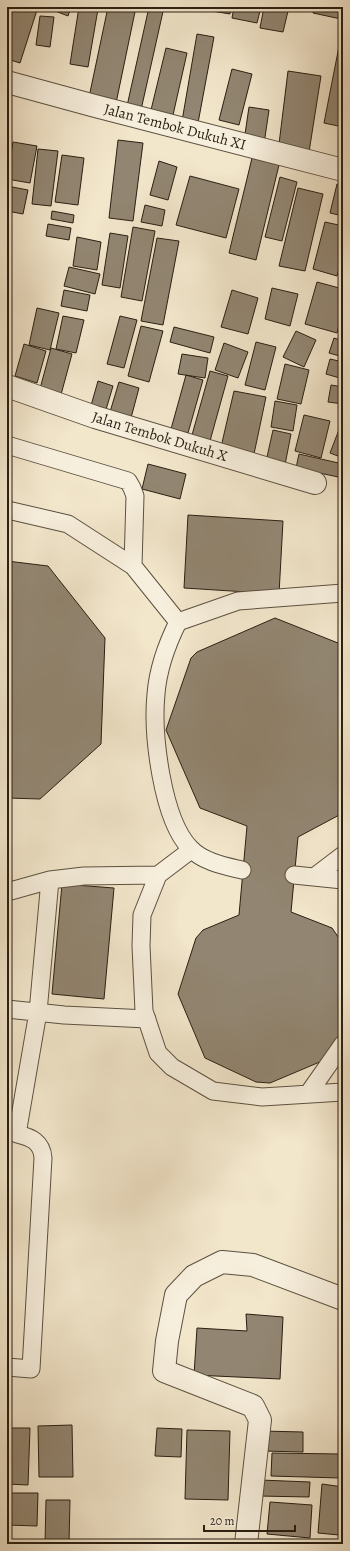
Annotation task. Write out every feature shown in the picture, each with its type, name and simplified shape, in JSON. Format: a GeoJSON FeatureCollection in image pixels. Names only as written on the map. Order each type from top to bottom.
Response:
{"type":"FeatureCollection","features":[{"type":"Feature","properties":{"kind":"street","name":"Jalan Tembok Dukuh XI"},"geometry":{"type":"LineString","coordinates":[[7,82],[343,170]]}},
{"type":"Feature","properties":{"kind":"street","name":"Jalan Tembok Dukuh X"},"geometry":{"type":"LineString","coordinates":[[7,386],[96,417],[315,483]]}},
{"type":"Feature","properties":{"kind":"street"},"geometry":{"type":"LineString","coordinates":[[246,1544],[260,1420],[253,1406],[164,1371],[167,1341],[176,1295],[194,1276],[222,1262],[253,1265],[343,1299]]}},
{"type":"Feature","properties":{"kind":"lane"},"geometry":{"type":"LineString","coordinates":[[7,445],[128,481],[135,496],[133,566]]}},
{"type":"Feature","properties":{"kind":"lane"},"geometry":{"type":"LineString","coordinates":[[7,512],[12,511],[68,524],[133,566],[178,622]]}},
{"type":"Feature","properties":{"kind":"lane"},"geometry":{"type":"LineString","coordinates":[[242,870],[214,864],[191,850],[182,839],[169,809],[158,763],[156,694],[166,648],[178,622],[238,601],[343,593]]}},
{"type":"Feature","properties":{"kind":"lane"},"geometry":{"type":"LineString","coordinates":[[191,850],[158,875],[142,915],[141,953],[144,1011],[158,1053],[172,1067],[213,1091],[262,1097],[343,1092]]}},
{"type":"Feature","properties":{"kind":"lane"},"geometry":{"type":"LineString","coordinates":[[314,877],[343,854]]}},
{"type":"Feature","properties":{"kind":"lane"},"geometry":{"type":"LineString","coordinates":[[7,892],[50,880],[92,876],[158,875]]}},
{"type":"Feature","properties":{"kind":"lane"},"geometry":{"type":"LineString","coordinates":[[294,875],[343,880]]}},
{"type":"Feature","properties":{"kind":"lane"},"geometry":{"type":"LineString","coordinates":[[7,1367],[31,1369],[43,1158],[42,1150],[39,1145],[28,1136],[17,1134],[38,1012],[50,880]]}},
{"type":"Feature","properties":{"kind":"lane"},"geometry":{"type":"LineString","coordinates":[[7,1009],[64,1016],[147,1019]]}},
{"type":"Feature","properties":{"kind":"lane"},"geometry":{"type":"LineString","coordinates":[[308,1094],[343,1044]]}},
{"type":"Feature","properties":{"kind":"building"},"geometry":{"type":"Polygon","coordinates":[[[7,7],[38,7],[20,63],[7,59],[7,7]]]}},
{"type":"Feature","properties":{"kind":"building"},"geometry":{"type":"Polygon","coordinates":[[[45,7],[71,7],[68,16],[45,7]]]}},
{"type":"Feature","properties":{"kind":"building"},"geometry":{"type":"Polygon","coordinates":[[[79,7],[98,9],[88,67],[70,64],[79,7]]]}},
{"type":"Feature","properties":{"kind":"building"},"geometry":{"type":"Polygon","coordinates":[[[108,7],[136,7],[115,108],[88,102],[108,7]]]}},
{"type":"Feature","properties":{"kind":"building"},"geometry":{"type":"Polygon","coordinates":[[[149,7],[164,7],[141,110],[127,106],[149,7]]]}},
{"type":"Feature","properties":{"kind":"building"},"geometry":{"type":"Polygon","coordinates":[[[206,7],[231,7],[230,14],[206,10],[206,7]]]}},
{"type":"Feature","properties":{"kind":"building"},"geometry":{"type":"Polygon","coordinates":[[[234,7],[261,7],[257,23],[232,18],[234,7]]]}},
{"type":"Feature","properties":{"kind":"building"},"geometry":{"type":"Polygon","coordinates":[[[264,7],[289,7],[283,32],[260,28],[264,7]]]}},
{"type":"Feature","properties":{"kind":"building"},"geometry":{"type":"Polygon","coordinates":[[[314,7],[343,7],[341,19],[313,13],[314,7]]]}},
{"type":"Feature","properties":{"kind":"building"},"geometry":{"type":"Polygon","coordinates":[[[40,16],[54,17],[50,47],[36,45],[40,16]]]}},
{"type":"Feature","properties":{"kind":"building"},"geometry":{"type":"Polygon","coordinates":[[[342,31],[343,32],[343,127],[324,123],[342,31]]]}},
{"type":"Feature","properties":{"kind":"building"},"geometry":{"type":"Polygon","coordinates":[[[197,34],[214,37],[198,123],[182,121],[197,34]]]}},
{"type":"Feature","properties":{"kind":"building"},"geometry":{"type":"Polygon","coordinates":[[[166,48],[187,53],[173,115],[151,110],[166,48]]]}},
{"type":"Feature","properties":{"kind":"building"},"geometry":{"type":"Polygon","coordinates":[[[232,69],[252,74],[239,125],[219,120],[232,69]]]}},
{"type":"Feature","properties":{"kind":"building"},"geometry":{"type":"Polygon","coordinates":[[[288,71],[321,76],[309,152],[279,144],[288,71]]]}},
{"type":"Feature","properties":{"kind":"building"},"geometry":{"type":"Polygon","coordinates":[[[249,107],[269,110],[264,144],[244,141],[249,107]]]}},
{"type":"Feature","properties":{"kind":"building"},"geometry":{"type":"Polygon","coordinates":[[[118,140],[143,143],[133,221],[109,218],[118,140]]]}},
{"type":"Feature","properties":{"kind":"building"},"geometry":{"type":"Polygon","coordinates":[[[13,142],[37,146],[30,183],[7,179],[13,142]]]}},
{"type":"Feature","properties":{"kind":"building"},"geometry":{"type":"Polygon","coordinates":[[[38,149],[58,151],[51,206],[32,204],[38,149]]]}},
{"type":"Feature","properties":{"kind":"building"},"geometry":{"type":"Polygon","coordinates":[[[62,155],[84,158],[78,205],[55,202],[62,155]]]}},
{"type":"Feature","properties":{"kind":"building"},"geometry":{"type":"Polygon","coordinates":[[[252,158],[279,165],[256,260],[229,253],[252,158]]]}},
{"type":"Feature","properties":{"kind":"building"},"geometry":{"type":"Polygon","coordinates":[[[159,161],[177,167],[168,200],[150,195],[159,161]]]}},
{"type":"Feature","properties":{"kind":"building"},"geometry":{"type":"Polygon","coordinates":[[[190,176],[239,189],[226,238],[176,225],[190,176]]]}},
{"type":"Feature","properties":{"kind":"building"},"geometry":{"type":"Polygon","coordinates":[[[280,177],[297,182],[282,241],[265,237],[280,177]]]}},
{"type":"Feature","properties":{"kind":"building"},"geometry":{"type":"Polygon","coordinates":[[[337,184],[343,185],[343,216],[330,213],[337,184]]]}},
{"type":"Feature","properties":{"kind":"building"},"geometry":{"type":"Polygon","coordinates":[[[7,186],[28,190],[23,214],[7,211],[7,186]]]}},
{"type":"Feature","properties":{"kind":"building"},"geometry":{"type":"Polygon","coordinates":[[[298,188],[323,194],[305,271],[279,266],[298,188]]]}},
{"type":"Feature","properties":{"kind":"building"},"geometry":{"type":"Polygon","coordinates":[[[145,205],[165,210],[162,226],[141,222],[145,205]]]}},
{"type":"Feature","properties":{"kind":"building"},"geometry":{"type":"Polygon","coordinates":[[[52,211],[74,215],[73,223],[51,219],[52,211]]]}},
{"type":"Feature","properties":{"kind":"building"},"geometry":{"type":"Polygon","coordinates":[[[325,222],[343,226],[343,253],[337,276],[313,269],[325,222]]]}},
{"type":"Feature","properties":{"kind":"building"},"geometry":{"type":"Polygon","coordinates":[[[48,224],[71,228],[69,240],[46,236],[48,224]]]}},
{"type":"Feature","properties":{"kind":"building"},"geometry":{"type":"Polygon","coordinates":[[[133,227],[155,231],[142,301],[121,297],[133,227]]]}},
{"type":"Feature","properties":{"kind":"building"},"geometry":{"type":"Polygon","coordinates":[[[110,233],[128,236],[120,288],[102,285],[110,233]]]}},
{"type":"Feature","properties":{"kind":"building"},"geometry":{"type":"Polygon","coordinates":[[[77,237],[101,242],[97,270],[73,266],[77,237]]]}},
{"type":"Feature","properties":{"kind":"building"},"geometry":{"type":"Polygon","coordinates":[[[157,238],[179,241],[163,325],[141,321],[157,238]]]}},
{"type":"Feature","properties":{"kind":"building"},"geometry":{"type":"Polygon","coordinates":[[[69,267],[100,274],[95,294],[64,286],[69,267]]]}},
{"type":"Feature","properties":{"kind":"building"},"geometry":{"type":"Polygon","coordinates":[[[317,282],[343,289],[343,310],[337,333],[305,324],[317,282]]]}},
{"type":"Feature","properties":{"kind":"building"},"geometry":{"type":"Polygon","coordinates":[[[272,288],[298,294],[290,326],[265,319],[272,288]]]}},
{"type":"Feature","properties":{"kind":"building"},"geometry":{"type":"Polygon","coordinates":[[[64,290],[90,295],[87,311],[61,306],[64,290]]]}},
{"type":"Feature","properties":{"kind":"building"},"geometry":{"type":"Polygon","coordinates":[[[232,290],[258,298],[248,334],[221,327],[232,290]]]}},
{"type":"Feature","properties":{"kind":"building"},"geometry":{"type":"Polygon","coordinates":[[[37,308],[59,313],[50,350],[29,345],[37,308]]]}},
{"type":"Feature","properties":{"kind":"building"},"geometry":{"type":"Polygon","coordinates":[[[63,316],[84,320],[76,353],[56,349],[63,316]]]}},
{"type":"Feature","properties":{"kind":"building"},"geometry":{"type":"Polygon","coordinates":[[[120,316],[137,320],[124,368],[107,364],[120,316]]]}},
{"type":"Feature","properties":{"kind":"building"},"geometry":{"type":"Polygon","coordinates":[[[141,326],[163,331],[149,382],[128,376],[141,326]]]}},
{"type":"Feature","properties":{"kind":"building"},"geometry":{"type":"Polygon","coordinates":[[[174,327],[214,337],[210,353],[170,342],[174,327]]]}},
{"type":"Feature","properties":{"kind":"building"},"geometry":{"type":"Polygon","coordinates":[[[296,331],[316,340],[304,367],[283,357],[296,331]]]}},
{"type":"Feature","properties":{"kind":"building"},"geometry":{"type":"Polygon","coordinates":[[[334,338],[343,341],[343,357],[329,353],[334,338]]]}},
{"type":"Feature","properties":{"kind":"building"},"geometry":{"type":"Polygon","coordinates":[[[256,342],[276,347],[265,390],[245,385],[256,342]]]}},
{"type":"Feature","properties":{"kind":"building"},"geometry":{"type":"Polygon","coordinates":[[[224,343],[248,352],[238,378],[215,370],[224,343]]]}},
{"type":"Feature","properties":{"kind":"building"},"geometry":{"type":"Polygon","coordinates":[[[24,344],[46,351],[37,383],[15,376],[24,344]]]}},
{"type":"Feature","properties":{"kind":"building"},"geometry":{"type":"Polygon","coordinates":[[[51,348],[72,354],[59,402],[38,396],[51,348]]]}},
{"type":"Feature","properties":{"kind":"building"},"geometry":{"type":"Polygon","coordinates":[[[182,354],[208,358],[205,378],[178,374],[182,354]]]}},
{"type":"Feature","properties":{"kind":"building"},"geometry":{"type":"Polygon","coordinates":[[[330,359],[343,362],[343,379],[326,374],[330,359]]]}},
{"type":"Feature","properties":{"kind":"building"},"geometry":{"type":"Polygon","coordinates":[[[285,364],[309,370],[301,404],[277,399],[285,364]]]}},
{"type":"Feature","properties":{"kind":"building"},"geometry":{"type":"Polygon","coordinates":[[[210,371],[228,376],[210,441],[192,435],[210,371]]]}},
{"type":"Feature","properties":{"kind":"building"},"geometry":{"type":"Polygon","coordinates":[[[186,375],[203,380],[188,433],[171,429],[186,375]]]}},
{"type":"Feature","properties":{"kind":"building"},"geometry":{"type":"Polygon","coordinates":[[[98,381],[113,386],[105,413],[90,409],[98,381]]]}},
{"type":"Feature","properties":{"kind":"building"},"geometry":{"type":"Polygon","coordinates":[[[119,382],[139,388],[131,418],[110,412],[119,382]]]}},
{"type":"Feature","properties":{"kind":"building"},"geometry":{"type":"Polygon","coordinates":[[[331,385],[343,387],[343,404],[328,402],[331,385]]]}},
{"type":"Feature","properties":{"kind":"building"},"geometry":{"type":"Polygon","coordinates":[[[234,391],[266,397],[254,454],[221,447],[234,391]]]}},
{"type":"Feature","properties":{"kind":"building"},"geometry":{"type":"Polygon","coordinates":[[[275,401],[297,405],[293,431],[271,427],[275,401]]]}},
{"type":"Feature","properties":{"kind":"building"},"geometry":{"type":"Polygon","coordinates":[[[304,415],[330,421],[321,458],[295,451],[304,415]]]}},
{"type":"Feature","properties":{"kind":"building"},"geometry":{"type":"Polygon","coordinates":[[[340,427],[343,428],[343,458],[330,453],[340,427]]]}},
{"type":"Feature","properties":{"kind":"building"},"geometry":{"type":"Polygon","coordinates":[[[273,430],[291,434],[284,470],[265,466],[273,430]]]}},
{"type":"Feature","properties":{"kind":"building"},"geometry":{"type":"Polygon","coordinates":[[[299,454],[343,464],[343,478],[296,468],[299,454]]]}},
{"type":"Feature","properties":{"kind":"building"},"geometry":{"type":"Polygon","coordinates":[[[148,464],[186,474],[180,499],[142,489],[148,464]]]}},
{"type":"Feature","properties":{"kind":"building"},"geometry":{"type":"Polygon","coordinates":[[[188,515],[283,521],[279,594],[184,588],[188,515]]]}},
{"type":"Feature","properties":{"kind":"building"},"geometry":{"type":"Polygon","coordinates":[[[7,561],[48,566],[105,638],[101,744],[40,799],[7,798],[7,561]]]}},
{"type":"Feature","properties":{"kind":"building"},"geometry":{"type":"Polygon","coordinates":[[[275,618],[343,645],[343,813],[298,837],[291,912],[332,928],[343,944],[343,1033],[334,1056],[270,1083],[256,1082],[205,1058],[178,994],[196,938],[203,930],[239,915],[247,826],[200,808],[166,730],[191,658],[197,652],[275,618]]]}},
{"type":"Feature","properties":{"kind":"building"},"geometry":{"type":"Polygon","coordinates":[[[62,884],[114,888],[104,999],[52,994],[62,884]]]}},
{"type":"Feature","properties":{"kind":"building"},"geometry":{"type":"Polygon","coordinates":[[[246,1314],[283,1317],[280,1379],[194,1375],[197,1328],[247,1331],[246,1314]]]}},
{"type":"Feature","properties":{"kind":"building"},"geometry":{"type":"Polygon","coordinates":[[[72,1425],[73,1477],[39,1477],[38,1426],[72,1425]]]}},
{"type":"Feature","properties":{"kind":"building"},"geometry":{"type":"Polygon","coordinates":[[[7,1428],[30,1428],[28,1485],[7,1484],[7,1428]]]}},
{"type":"Feature","properties":{"kind":"building"},"geometry":{"type":"Polygon","coordinates":[[[157,1428],[182,1429],[181,1457],[155,1456],[157,1428]]]}},
{"type":"Feature","properties":{"kind":"building"},"geometry":{"type":"Polygon","coordinates":[[[187,1430],[230,1431],[228,1500],[185,1499],[187,1430]]]}},
{"type":"Feature","properties":{"kind":"building"},"geometry":{"type":"Polygon","coordinates":[[[263,1431],[303,1432],[303,1452],[263,1451],[263,1431]]]}},
{"type":"Feature","properties":{"kind":"building"},"geometry":{"type":"Polygon","coordinates":[[[272,1453],[340,1454],[340,1478],[271,1476],[272,1453]]]}},
{"type":"Feature","properties":{"kind":"building"},"geometry":{"type":"Polygon","coordinates":[[[260,1480],[310,1482],[309,1497],[259,1496],[260,1480]]]}},
{"type":"Feature","properties":{"kind":"building"},"geometry":{"type":"Polygon","coordinates":[[[322,1484],[343,1487],[339,1535],[318,1533],[322,1484]]]}},
{"type":"Feature","properties":{"kind":"building"},"geometry":{"type":"Polygon","coordinates":[[[7,1493],[38,1493],[37,1526],[7,1525],[7,1493]]]}},
{"type":"Feature","properties":{"kind":"building"},"geometry":{"type":"Polygon","coordinates":[[[46,1500],[70,1500],[69,1544],[45,1544],[46,1500]]]}},
{"type":"Feature","properties":{"kind":"building"},"geometry":{"type":"Polygon","coordinates":[[[270,1502],[312,1505],[310,1538],[267,1534],[270,1502]]]}}]}
